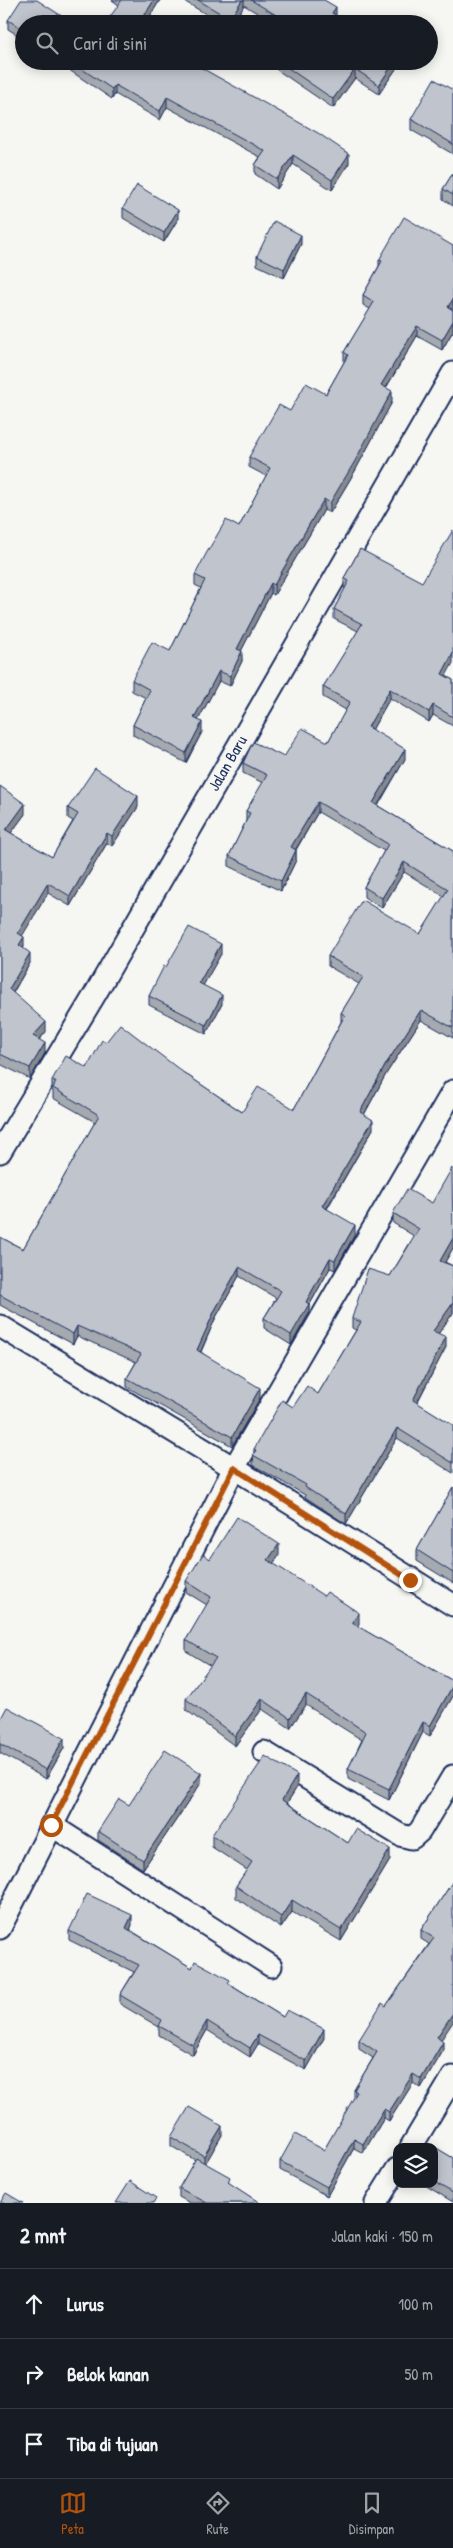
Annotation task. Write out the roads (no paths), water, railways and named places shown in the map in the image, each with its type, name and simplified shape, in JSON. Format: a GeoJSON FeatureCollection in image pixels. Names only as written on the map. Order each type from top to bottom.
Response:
{"type":"FeatureCollection","features":[{"type":"Feature","properties":{"kind":"street","name":"Jalan Baru"},"geometry":{"type":"LineString","coordinates":[[0,1152],[94,996],[453,373]]}},
{"type":"Feature","properties":{"kind":"street"},"geometry":{"type":"LineString","coordinates":[[0,1928],[234,1468],[453,1091]]}},
{"type":"Feature","properties":{"kind":"street"},"geometry":{"type":"LineString","coordinates":[[0,1326],[234,1468],[410,1580],[453,1605]]}},
{"type":"Feature","properties":{"kind":"street"},"geometry":{"type":"LineString","coordinates":[[264,1752],[400,1835],[412,1838],[420,1831],[453,1776]]}},
{"type":"Feature","properties":{"kind":"street"},"geometry":{"type":"LineString","coordinates":[[51,1825],[271,1966]]}},
{"type":"Feature","properties":{"kind":"street"},"geometry":{"type":"LineString","coordinates":[[413,2143],[453,2077]]}},
{"type":"Feature","properties":{"kind":"street"},"geometry":{"type":"LineString","coordinates":[[376,2203],[393,2175]]}}]}
